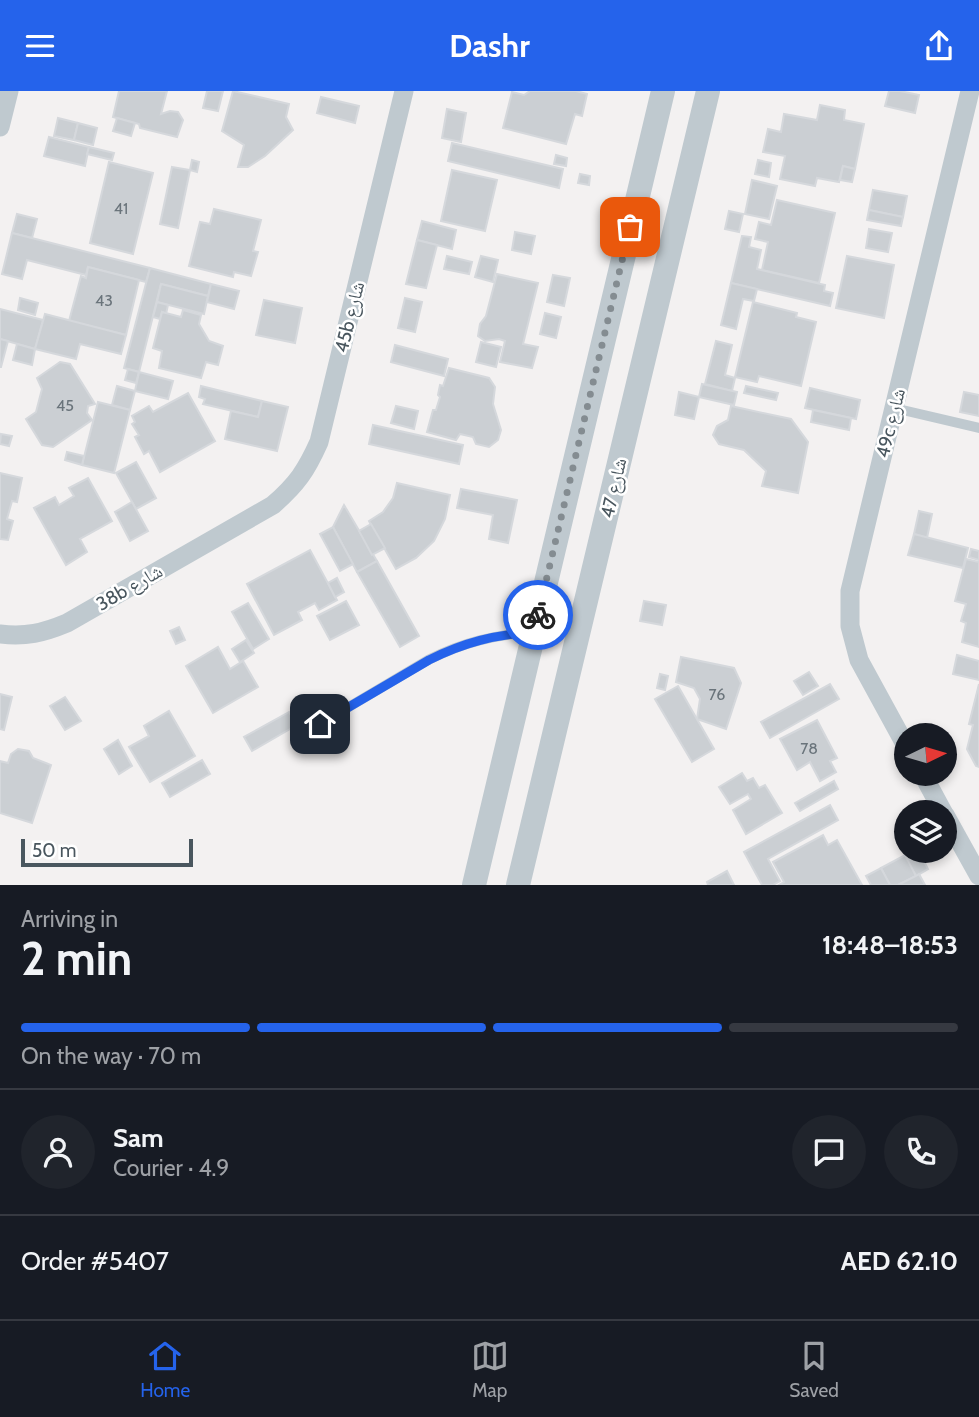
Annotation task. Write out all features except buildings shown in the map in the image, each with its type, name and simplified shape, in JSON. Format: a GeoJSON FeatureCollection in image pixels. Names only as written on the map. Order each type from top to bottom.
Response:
{"type":"FeatureCollection","features":[{"type":"Feature","properties":{"kind":"street"},"geometry":{"type":"LineString","coordinates":[[0,127],[9,91]]}},
{"type":"Feature","properties":{"kind":"street","name":"45b شارع"},"geometry":{"type":"LineString","coordinates":[[251,518],[273,505],[293,488],[308,466],[319,442],[404,91]]}},
{"type":"Feature","properties":{"kind":"street"},"geometry":{"type":"LineString","coordinates":[[474,885],[663,91]]}},
{"type":"Feature","properties":{"kind":"street","name":"شارع 47"},"geometry":{"type":"LineString","coordinates":[[518,885],[708,91]]}},
{"type":"Feature","properties":{"kind":"street","name":"49c شارع"},"geometry":{"type":"LineString","coordinates":[[894,724],[859,660],[850,626],[850,591],[970,91]]}},
{"type":"Feature","properties":{"kind":"street","name":"38b شارع"},"geometry":{"type":"LineString","coordinates":[[0,634],[25,636],[47,632],[67,623],[251,518]]}},
{"type":"Feature","properties":{"kind":"street"},"geometry":{"type":"LineString","coordinates":[[957,836],[979,876]]}},
{"type":"Feature","properties":{"kind":"lane"},"geometry":{"type":"LineString","coordinates":[[894,408],[979,428]]}},
{"type":"Feature","properties":{"kind":"lane"},"geometry":{"type":"LineString","coordinates":[[320,724],[447,651],[486,638],[534,632]]}},
{"type":"Feature","properties":{"kind":"way so far"},"geometry":{"type":"LineString","coordinates":[[538,615],[630,227]]}},
{"type":"Feature","properties":{"kind":"route"},"geometry":{"type":"LineString","coordinates":[[320,724],[447,651],[486,638],[534,632],[538,615]]}}]}
